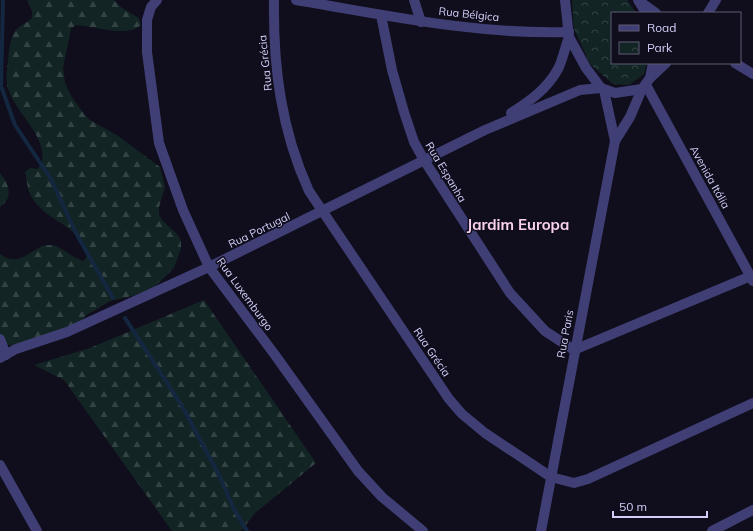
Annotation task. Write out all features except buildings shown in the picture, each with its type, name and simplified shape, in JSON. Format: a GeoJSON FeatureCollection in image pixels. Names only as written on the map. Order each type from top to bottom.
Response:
{"type":"FeatureCollection","features":[{"type":"Feature","properties":{"kind":"street","name":"Rua Luxemburgo"},"geometry":{"type":"LineString","coordinates":[[157,0],[151,7],[147,20],[147,52],[159,143],[183,210],[209,267],[275,355],[358,471],[382,497],[423,531]]}},
{"type":"Feature","properties":{"kind":"street","name":"Rua Grécia"},"geometry":{"type":"LineString","coordinates":[[274,0],[274,58],[290,140],[309,191],[449,399],[462,414],[485,433],[550,477],[574,483],[588,479],[753,403]]}},
{"type":"Feature","properties":{"kind":"street","name":"Rua Bélgica"},"geometry":{"type":"LineString","coordinates":[[296,0],[421,22],[569,34]]}},
{"type":"Feature","properties":{"kind":"street"},"geometry":{"type":"LineString","coordinates":[[414,0],[421,22]]}},
{"type":"Feature","properties":{"kind":"street"},"geometry":{"type":"LineString","coordinates":[[565,0],[569,34],[586,68],[602,89]]}},
{"type":"Feature","properties":{"kind":"street"},"geometry":{"type":"LineString","coordinates":[[639,0],[645,12]]}},
{"type":"Feature","properties":{"kind":"street"},"geometry":{"type":"LineString","coordinates":[[639,0],[655,12]]}},
{"type":"Feature","properties":{"kind":"street"},"geometry":{"type":"LineString","coordinates":[[709,12],[716,0]]}},
{"type":"Feature","properties":{"kind":"street","name":"Rua Espanha"},"geometry":{"type":"LineString","coordinates":[[381,15],[392,70],[400,98],[414,142],[424,160],[510,293],[545,331],[574,350]]}},
{"type":"Feature","properties":{"kind":"street","name":"Rua Portugal"},"geometry":{"type":"LineString","coordinates":[[485,130],[533,99],[550,82],[558,69],[569,34]]}},
{"type":"Feature","properties":{"kind":"street"},"geometry":{"type":"LineString","coordinates":[[646,84],[653,64]]}},
{"type":"Feature","properties":{"kind":"street"},"geometry":{"type":"LineString","coordinates":[[646,84],[665,64]]}},
{"type":"Feature","properties":{"kind":"street"},"geometry":{"type":"LineString","coordinates":[[737,64],[753,74]]}},
{"type":"Feature","properties":{"kind":"street","name":"Rua Portugal"},"geometry":{"type":"LineString","coordinates":[[3,353],[67,332],[209,267],[485,130],[580,90],[602,89],[615,93],[646,84]]}},
{"type":"Feature","properties":{"kind":"street","name":"Rua Paris"},"geometry":{"type":"LineString","coordinates":[[541,531],[614,141],[630,117],[646,84]]}},
{"type":"Feature","properties":{"kind":"street","name":"Avenida Itália"},"geometry":{"type":"LineString","coordinates":[[646,84],[752,278]]}},
{"type":"Feature","properties":{"kind":"street","name":"Rua Paris"},"geometry":{"type":"LineString","coordinates":[[602,89],[614,141]]}},
{"type":"Feature","properties":{"kind":"street"},"geometry":{"type":"LineString","coordinates":[[574,350],[752,278]]}},
{"type":"Feature","properties":{"kind":"street"},"geometry":{"type":"LineString","coordinates":[[0,339],[3,353]]}},
{"type":"Feature","properties":{"kind":"street"},"geometry":{"type":"LineString","coordinates":[[0,465],[37,531]]}},
{"type":"Feature","properties":{"kind":"street"},"geometry":{"type":"LineString","coordinates":[[712,531],[753,510]]}},
{"type":"Feature","properties":{"kind":"green space"},"geometry":{"type":"Polygon","coordinates":[[[27,0],[114,0],[122,8],[139,18],[141,25],[128,31],[76,25],[71,29],[63,68],[65,83],[71,96],[90,120],[118,136],[160,167],[165,187],[159,207],[159,214],[162,220],[178,235],[181,241],[181,248],[174,268],[153,288],[136,295],[110,301],[85,316],[72,333],[18,347],[4,344],[0,341],[0,254],[8,258],[20,258],[43,246],[50,245],[59,248],[80,260],[84,261],[87,255],[83,244],[77,236],[36,204],[28,189],[25,172],[30,168],[37,169],[42,164],[40,144],[31,126],[13,100],[7,84],[12,38],[19,27],[32,18],[32,11],[27,0]]]}},
{"type":"Feature","properties":{"kind":"green space"},"geometry":{"type":"Polygon","coordinates":[[[572,0],[627,0],[635,12],[611,12],[611,64],[647,64],[644,74],[629,85],[613,84],[590,64],[574,29],[572,0]]]}},
{"type":"Feature","properties":{"kind":"green space"},"geometry":{"type":"Polygon","coordinates":[[[0,173],[8,186],[9,195],[0,207],[0,173]]]}},
{"type":"Feature","properties":{"kind":"green space"},"geometry":{"type":"Polygon","coordinates":[[[204,300],[316,463],[255,513],[241,531],[172,531],[64,380],[34,365],[90,348],[204,300]]]}},
{"type":"Feature","properties":{"kind":"waterway"},"geometry":{"type":"LineString","coordinates":[[3,0],[1,86],[15,125],[51,179],[77,235],[113,298]]}},
{"type":"Feature","properties":{"kind":"waterway"},"geometry":{"type":"LineString","coordinates":[[125,318],[182,406],[220,477],[234,509],[247,531]]}},
{"type":"Feature","properties":{"kind":"district","name":"Jardim Europa"},"geometry":{"type":"Point","coordinates":[518,225]}}]}
